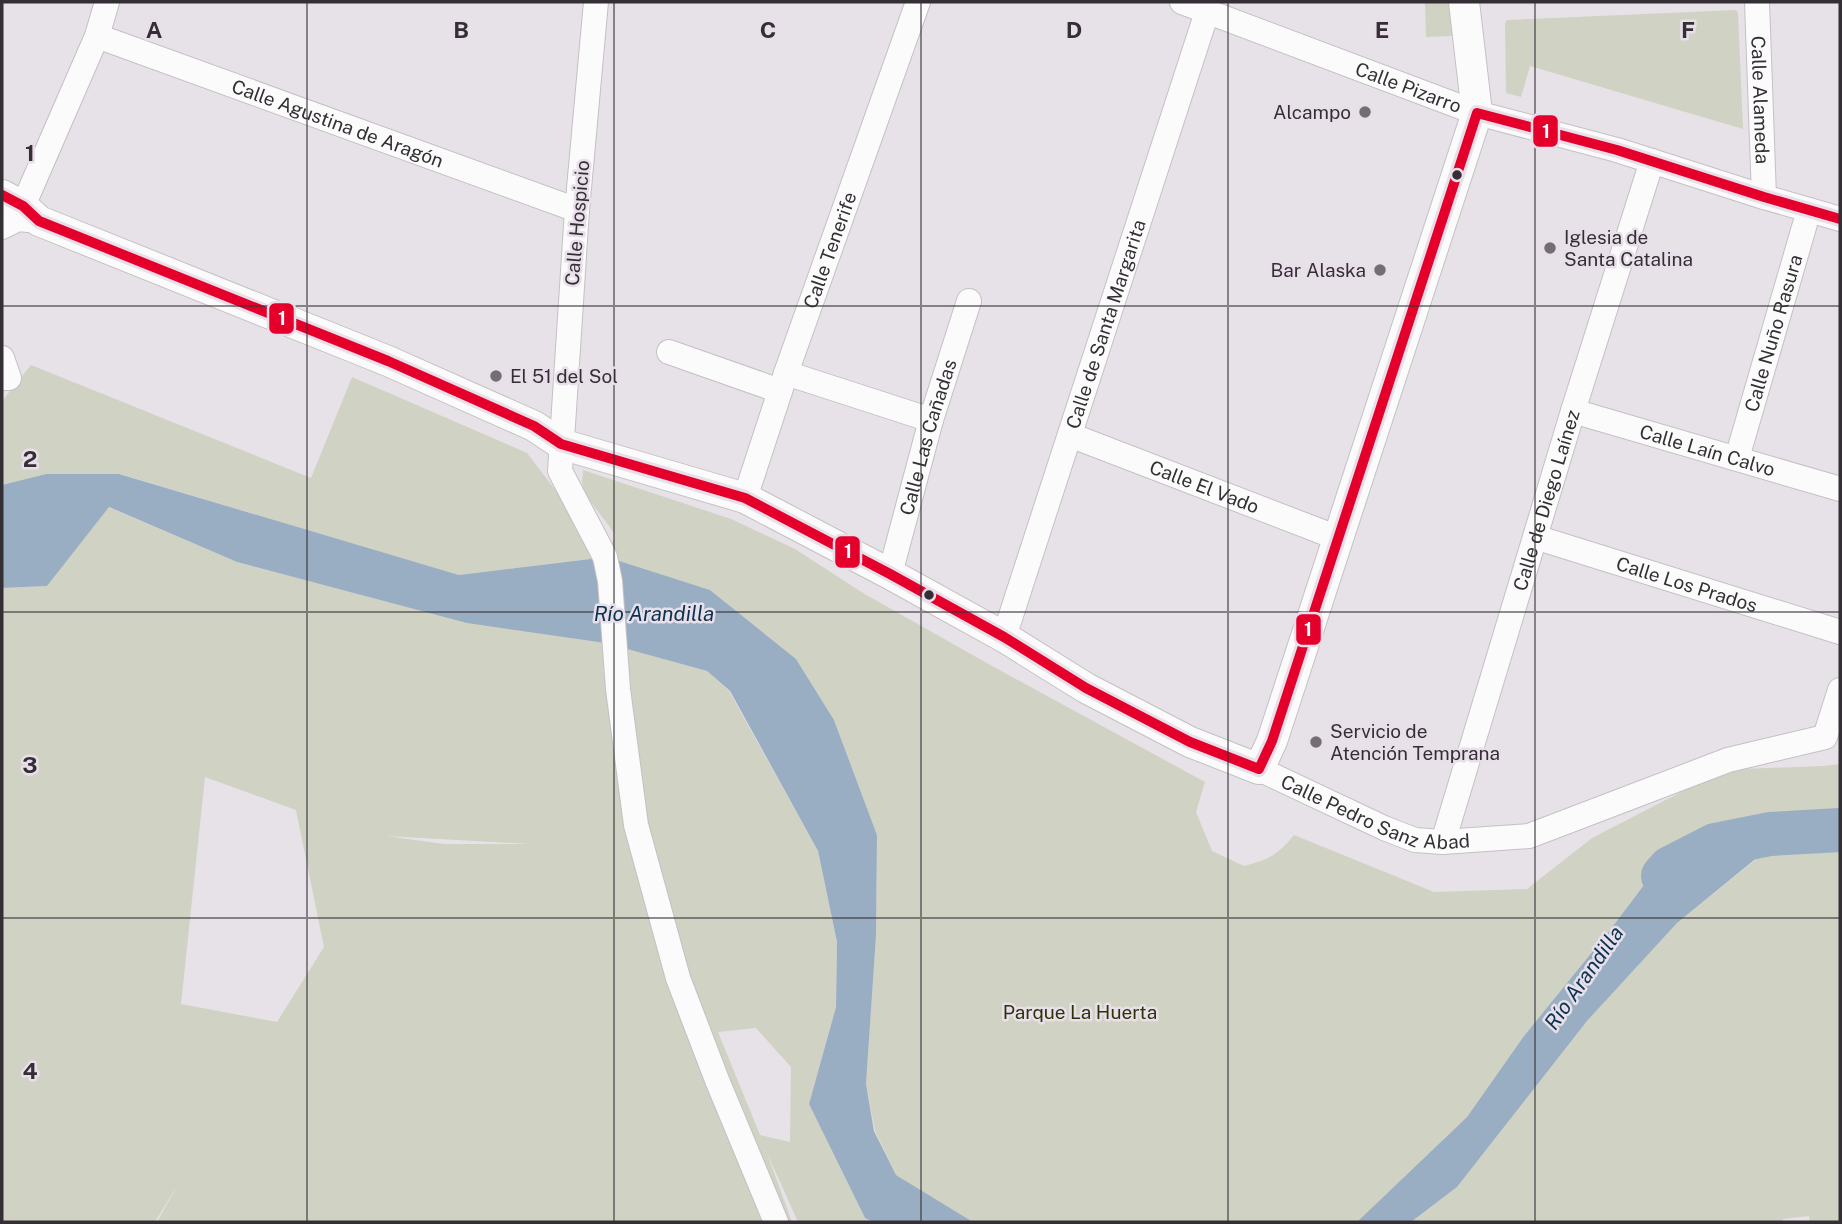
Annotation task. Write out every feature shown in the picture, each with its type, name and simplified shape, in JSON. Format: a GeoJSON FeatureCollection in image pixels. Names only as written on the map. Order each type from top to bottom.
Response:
{"type":"FeatureCollection","features":[{"type":"Feature","properties":{"kind":"street"},"geometry":{"type":"LineString","coordinates":[[2,227],[19,219],[21,207],[97,36],[107,2]]}},
{"type":"Feature","properties":{"kind":"street","name":"Calle Hospicio"},"geometry":{"type":"LineString","coordinates":[[596,2],[577,210],[560,471],[605,557],[610,581],[618,690],[639,842],[678,978],[776,1222]]}},
{"type":"Feature","properties":{"kind":"street","name":"Calle Tenerife"},"geometry":{"type":"LineString","coordinates":[[745,498],[783,382],[918,2]]}},
{"type":"Feature","properties":{"kind":"street","name":"Calle Pizarro"},"geometry":{"type":"LineString","coordinates":[[1182,2],[1477,113],[1617,150],[1840,219]]}},
{"type":"Feature","properties":{"kind":"street"},"geometry":{"type":"LineString","coordinates":[[1259,769],[1272,741],[1477,113],[1464,2]]}},
{"type":"Feature","properties":{"kind":"street","name":"Calle Alameda"},"geometry":{"type":"LineString","coordinates":[[1757,2],[1764,197]]}},
{"type":"Feature","properties":{"kind":"street","name":"Calle de Santa Margarita"},"geometry":{"type":"LineString","coordinates":[[1004,637],[1207,12]]}},
{"type":"Feature","properties":{"kind":"street","name":"Calle Agustina de Aragón"},"geometry":{"type":"LineString","coordinates":[[97,36],[577,210]]}},
{"type":"Feature","properties":{"kind":"street","name":"Calle de Diego Laínez"},"geometry":{"type":"LineString","coordinates":[[1443,842],[1573,411],[1652,161]]}},
{"type":"Feature","properties":{"kind":"street","name":"Calle Pedro Sanz Abad"},"geometry":{"type":"LineString","coordinates":[[21,207],[388,361],[534,426],[561,444],[745,498],[890,574],[1004,637],[1086,688],[1190,742],[1259,769],[1384,828],[1415,839],[1443,842],[1529,836],[1728,760],[1825,737],[1840,690]]}},
{"type":"Feature","properties":{"kind":"street","name":"Calle Nuño Rasura"},"geometry":{"type":"LineString","coordinates":[[1737,458],[1808,210]]}},
{"type":"Feature","properties":{"kind":"street","name":"Calle Las Cañadas"},"geometry":{"type":"LineString","coordinates":[[890,574],[931,420],[969,301]]}},
{"type":"Feature","properties":{"kind":"street"},"geometry":{"type":"LineString","coordinates":[[669,352],[931,420]]}},
{"type":"Feature","properties":{"kind":"street","name":"Calle Laín Calvo"},"geometry":{"type":"LineString","coordinates":[[1573,411],[1840,489]]}},
{"type":"Feature","properties":{"kind":"street","name":"Calle El Vado"},"geometry":{"type":"LineString","coordinates":[[1070,435],[1338,538]]}},
{"type":"Feature","properties":{"kind":"street","name":"Calle Los Prados"},"geometry":{"type":"LineString","coordinates":[[1537,531],[1840,618]]}},
{"type":"Feature","properties":{"kind":"street","name":"Calle Los Prados"},"geometry":{"type":"LineString","coordinates":[[1537,531],[1840,632]]}},
{"type":"Feature","properties":{"kind":"green space"},"geometry":{"type":"Polygon","coordinates":[[[1425,2],[1450,2],[1452,36],[1426,37],[1425,2]]]}},
{"type":"Feature","properties":{"kind":"green space"},"geometry":{"type":"Polygon","coordinates":[[[1736,10],[1743,129],[1530,66],[1521,97],[1506,93],[1507,20],[1736,10]]]}},
{"type":"Feature","properties":{"kind":"green space","name":"Parque La Huerta"},"geometry":{"type":"Polygon","coordinates":[[[31,365],[311,478],[352,377],[527,453],[606,556],[615,536],[585,492],[582,483],[583,470],[731,519],[795,549],[863,593],[1205,782],[1196,812],[1212,851],[1244,866],[1272,856],[1294,835],[1434,892],[1527,889],[1592,838],[1685,790],[1717,770],[1840,764],[1840,1222],[1810,1222],[1809,1216],[1783,1219],[1782,1222],[1411,1222],[1457,1187],[1587,1021],[1677,923],[1775,844],[1650,877],[1524,1036],[1467,1117],[1357,1222],[973,1222],[896,1175],[875,1131],[866,1084],[876,936],[877,835],[834,720],[796,659],[710,590],[607,557],[459,575],[120,474],[46,474],[2,485],[2,401],[31,365]]]}},
{"type":"Feature","properties":{"kind":"green space"},"geometry":{"type":"Polygon","coordinates":[[[108,507],[237,562],[467,622],[605,643],[707,671],[729,691],[818,851],[837,942],[836,1007],[809,1104],[865,1218],[873,1222],[798,1222],[767,1153],[792,1222],[157,1222],[179,1183],[155,1222],[2,1222],[2,588],[47,586],[108,507]],[[205,777],[181,1004],[277,1022],[324,947],[296,810],[205,777]],[[386,836],[444,844],[529,844],[386,836]],[[756,1028],[718,1032],[760,1135],[790,1142],[791,1067],[756,1028]]]}},
{"type":"Feature","properties":{"kind":"water"},"geometry":{"type":"Polygon","coordinates":[[[46,474],[119,474],[459,575],[607,557],[710,590],[796,659],[834,720],[877,835],[876,936],[866,1084],[874,1131],[896,1175],[973,1222],[873,1222],[865,1218],[809,1104],[836,1007],[837,942],[818,851],[730,691],[707,671],[605,643],[467,623],[237,562],[109,507],[47,586],[2,588],[2,485],[46,474]]]}},
{"type":"Feature","properties":{"kind":"water","name":"Río Arandilla"},"geometry":{"type":"Polygon","coordinates":[[[1770,834],[1775,843],[1677,923],[1587,1021],[1457,1187],[1411,1222],[1357,1222],[1467,1117],[1524,1036],[1650,877],[1715,845],[1770,834]]]}},
{"type":"Feature","properties":{"kind":"waterway","name":"Río Arandilla"},"geometry":{"type":"LineString","coordinates":[[1663,876],[1670,868],[1715,845],[1770,834],[1840,830]]}},
{"type":"Feature","properties":{"kind":"transit line","name":"1"},"geometry":{"type":"LineString","coordinates":[[2,195],[23,206],[39,221],[388,361],[534,426],[561,444],[745,498],[1004,637],[1086,688],[1190,742],[1259,769],[1272,741],[1477,113],[1617,150],[1840,219]]}},
{"type":"Feature","properties":{"kind":"place","name":"Alcampo"},"geometry":{"type":"Point","coordinates":[1365,112]}},
{"type":"Feature","properties":{"kind":"place","name":"Iglesia de Santa Catalina"},"geometry":{"type":"Point","coordinates":[1550,248]}},
{"type":"Feature","properties":{"kind":"place","name":"Bar Alaska"},"geometry":{"type":"Point","coordinates":[1380,270]}},
{"type":"Feature","properties":{"kind":"place","name":"El 51 del Sol"},"geometry":{"type":"Point","coordinates":[496,376]}},
{"type":"Feature","properties":{"kind":"place","name":"Servicio de Atención Temprana"},"geometry":{"type":"Point","coordinates":[1316,742]}}]}
